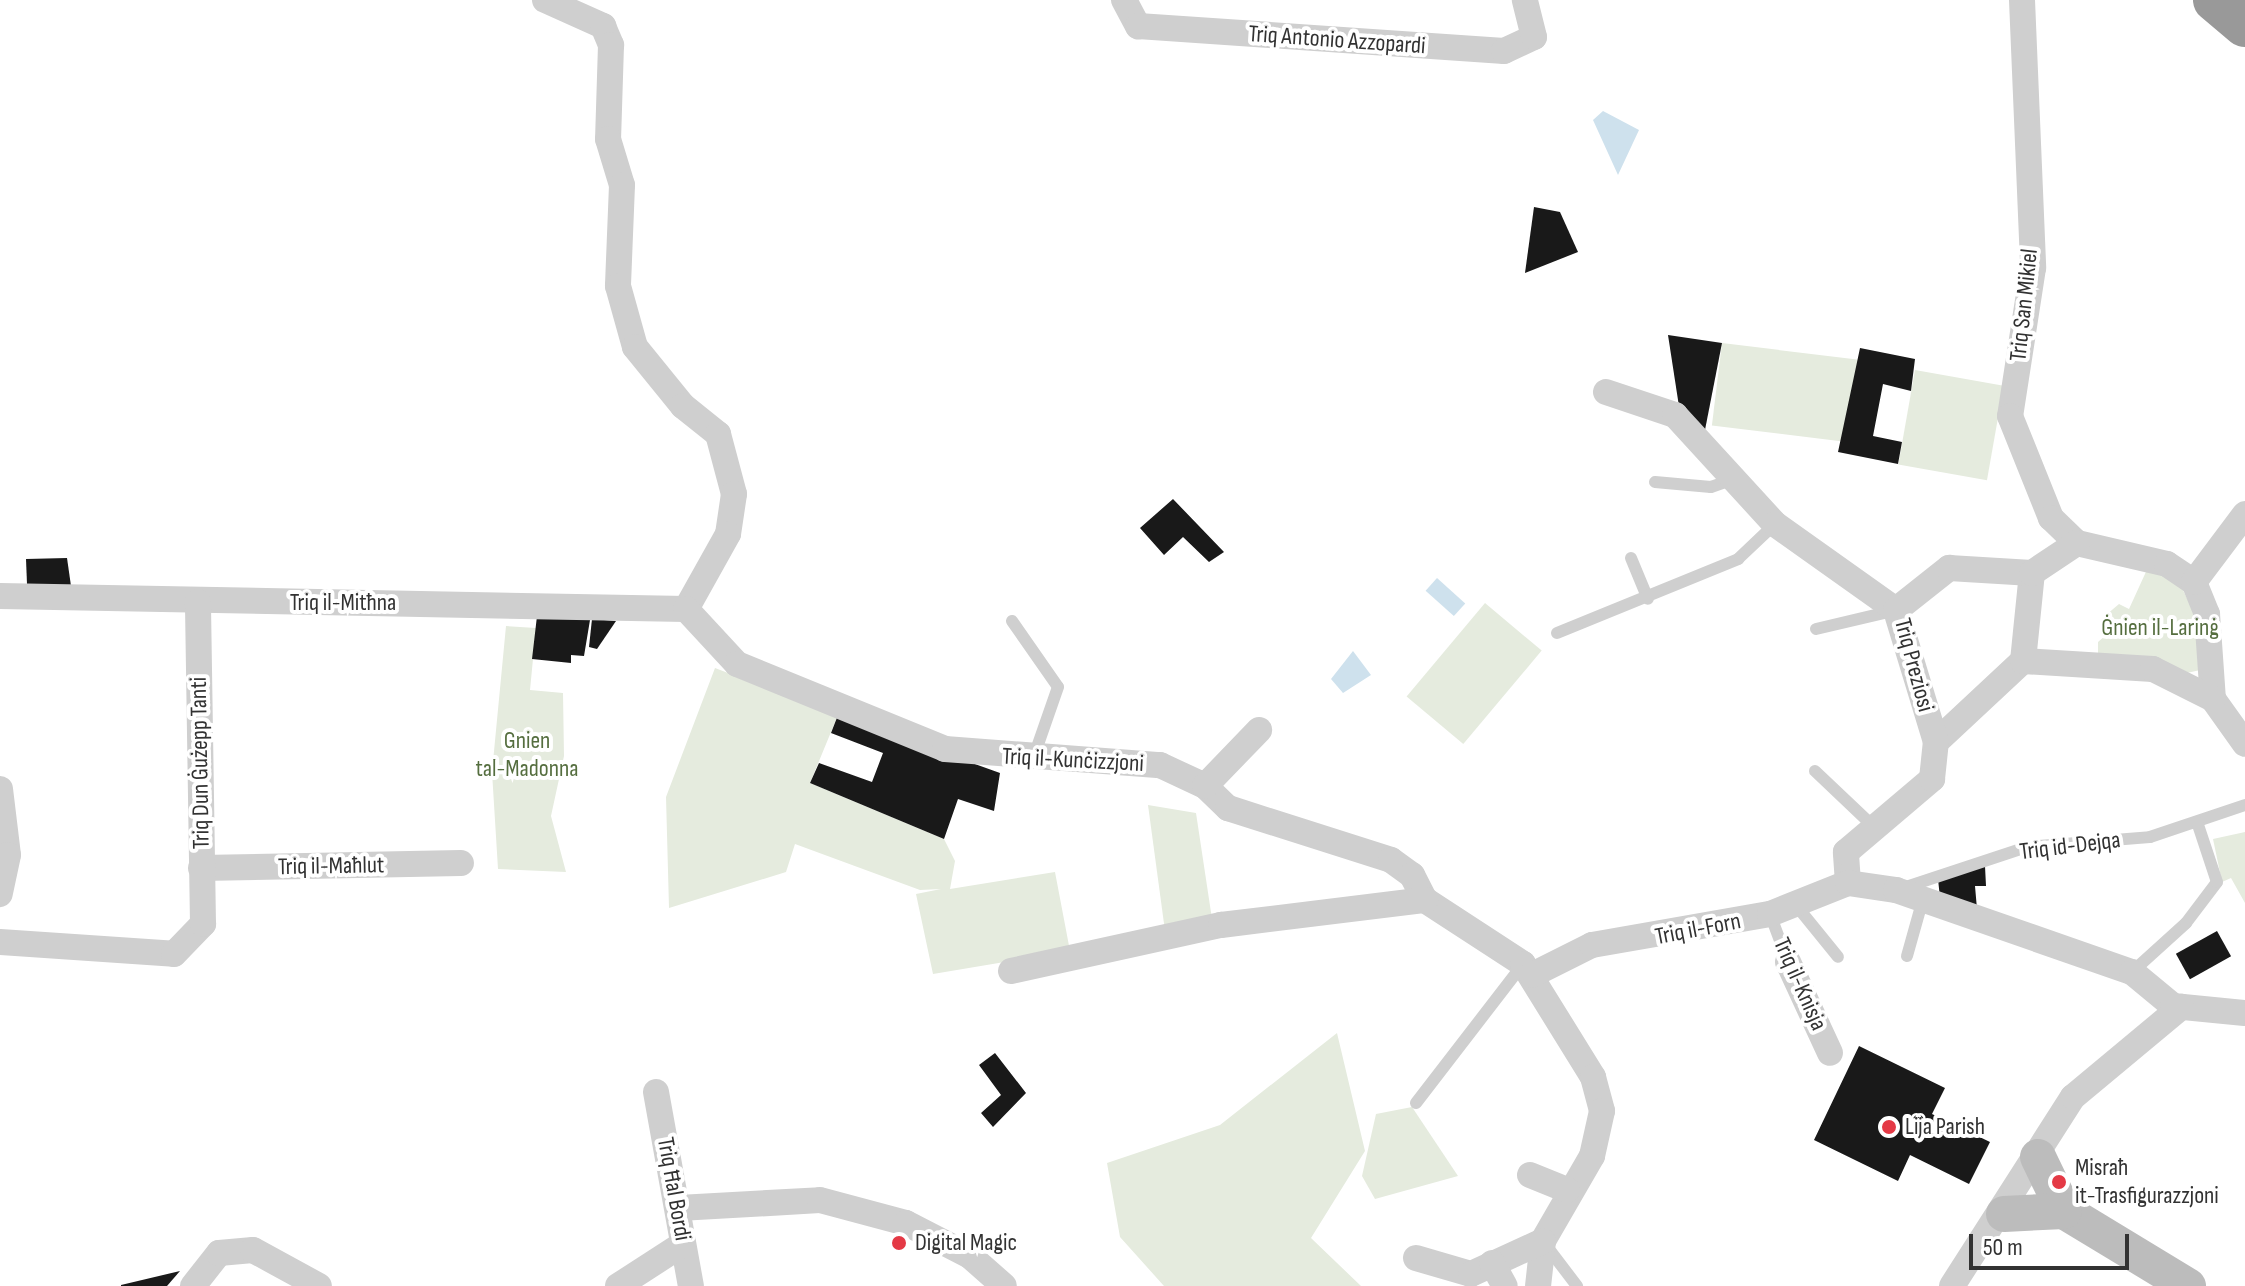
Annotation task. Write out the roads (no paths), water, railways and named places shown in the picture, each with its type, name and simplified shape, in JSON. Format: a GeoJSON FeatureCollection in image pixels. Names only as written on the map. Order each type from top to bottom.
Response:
{"type":"FeatureCollection","features":[{"type":"Feature","properties":{"kind":"highway"},"geometry":{"type":"LineString","coordinates":[[2215,0],[2245,25]]}},
{"type":"Feature","properties":{"kind":"street"},"geometry":{"type":"LineString","coordinates":[[545,0],[603,26],[611,45],[608,139],[622,185],[618,286],[635,347],[683,406],[718,434],[734,494],[728,534],[686,609]]}},
{"type":"Feature","properties":{"kind":"street","name":"Triq Antonio Azzopardi"},"geometry":{"type":"LineString","coordinates":[[1124,0],[1138,26],[1504,51],[1534,37],[1525,0]]}},
{"type":"Feature","properties":{"kind":"street","name":"Triq San Mikiel"},"geometry":{"type":"LineString","coordinates":[[2022,0],[2033,268],[2010,416],[2051,518],[2077,543]]}},
{"type":"Feature","properties":{"kind":"street"},"geometry":{"type":"LineString","coordinates":[[1606,392],[1675,415],[1775,524],[1896,610]]}},
{"type":"Feature","properties":{"kind":"street"},"geometry":{"type":"LineString","coordinates":[[2194,582],[2245,514]]}},
{"type":"Feature","properties":{"kind":"street"},"geometry":{"type":"LineString","coordinates":[[1936,742],[2023,661],[2032,573],[2077,543],[2167,564],[2194,582],[2207,614],[2213,699]]}},
{"type":"Feature","properties":{"kind":"street","name":"Triq Preziosi"},"geometry":{"type":"LineString","coordinates":[[1848,883],[1846,852],[1932,779],[1936,742],[1896,610],[1949,568],[2032,573]]}},
{"type":"Feature","properties":{"kind":"street","name":"Triq il-Mitħna"},"geometry":{"type":"LineString","coordinates":[[0,596],[686,609]]}},
{"type":"Feature","properties":{"kind":"street","name":"Triq Dun Ġużepp Tanti"},"geometry":{"type":"LineString","coordinates":[[0,942],[174,954],[203,924],[198,602]]}},
{"type":"Feature","properties":{"kind":"street","name":"Triq il-Kunċizzjoni"},"geometry":{"type":"LineString","coordinates":[[686,609],[737,664],[945,749],[1033,759],[1160,765],[1205,786],[1228,808],[1391,860],[1412,875],[1425,900],[1528,969]]}},
{"type":"Feature","properties":{"kind":"street"},"geometry":{"type":"LineString","coordinates":[[2023,661],[2153,669],[2213,699],[2245,744]]}},
{"type":"Feature","properties":{"kind":"street"},"geometry":{"type":"LineString","coordinates":[[1205,786],[1259,730]]}},
{"type":"Feature","properties":{"kind":"street"},"geometry":{"type":"LineString","coordinates":[[0,789],[8,855],[0,894]]}},
{"type":"Feature","properties":{"kind":"street","name":"Triq il-Maħlut"},"geometry":{"type":"LineString","coordinates":[[201,868],[461,863]]}},
{"type":"Feature","properties":{"kind":"street","name":"Triq il-Forn"},"geometry":{"type":"LineString","coordinates":[[1528,969],[1592,945],[1782,909],[1848,883],[1896,890],[2132,972],[2181,1007]]}},
{"type":"Feature","properties":{"kind":"street"},"geometry":{"type":"LineString","coordinates":[[1011,971],[1221,925],[1425,900]]}},
{"type":"Feature","properties":{"kind":"street","name":"Triq il-Knisja"},"geometry":{"type":"LineString","coordinates":[[1788,962],[1830,1053]]}},
{"type":"Feature","properties":{"kind":"street"},"geometry":{"type":"LineString","coordinates":[[1528,969],[1593,1077],[1602,1111],[1591,1157],[1567,1190],[1543,1241],[1538,1286]]}},
{"type":"Feature","properties":{"kind":"street"},"geometry":{"type":"LineString","coordinates":[[1952,1286],[2004,1214],[2073,1097],[2181,1007],[2245,1013]]}},
{"type":"Feature","properties":{"kind":"street","name":"Triq Ħal Bordi"},"geometry":{"type":"LineString","coordinates":[[656,1092],[691,1286]]}},
{"type":"Feature","properties":{"kind":"street"},"geometry":{"type":"LineString","coordinates":[[2038,1157],[2064,1211],[2188,1286]]}},
{"type":"Feature","properties":{"kind":"street"},"geometry":{"type":"LineString","coordinates":[[1530,1175],[1567,1190]]}},
{"type":"Feature","properties":{"kind":"street"},"geometry":{"type":"LineString","coordinates":[[679,1208],[820,1200],[906,1223],[970,1256],[1004,1286]]}},
{"type":"Feature","properties":{"kind":"street"},"geometry":{"type":"LineString","coordinates":[[2004,1214],[2064,1211]]}},
{"type":"Feature","properties":{"kind":"street"},"geometry":{"type":"LineString","coordinates":[[1416,1258],[1471,1274],[1499,1275],[1543,1241]]}},
{"type":"Feature","properties":{"kind":"street"},"geometry":{"type":"LineString","coordinates":[[618,1286],[683,1244]]}},
{"type":"Feature","properties":{"kind":"street"},"geometry":{"type":"LineString","coordinates":[[193,1286],[219,1253],[253,1250],[319,1286]]}},
{"type":"Feature","properties":{"kind":"lane"},"geometry":{"type":"LineString","coordinates":[[1655,482],[1711,487],[1734,479]]}},
{"type":"Feature","properties":{"kind":"lane"},"geometry":{"type":"LineString","coordinates":[[1557,633],[1648,599],[1738,559],[1775,524]]}},
{"type":"Feature","properties":{"kind":"lane"},"geometry":{"type":"LineString","coordinates":[[1631,558],[1648,599]]}},
{"type":"Feature","properties":{"kind":"lane"},"geometry":{"type":"LineString","coordinates":[[1816,629],[1896,610]]}},
{"type":"Feature","properties":{"kind":"lane"},"geometry":{"type":"LineString","coordinates":[[1012,621],[1058,687],[1033,759]]}},
{"type":"Feature","properties":{"kind":"lane"},"geometry":{"type":"LineString","coordinates":[[1815,771],[1875,828]]}},
{"type":"Feature","properties":{"kind":"lane","name":"Triq id-Dejqa"},"geometry":{"type":"LineString","coordinates":[[1896,890],[2027,847],[2150,837],[2245,805]]}},
{"type":"Feature","properties":{"kind":"lane"},"geometry":{"type":"LineString","coordinates":[[2132,972],[2186,923],[2217,882],[2197,822]]}},
{"type":"Feature","properties":{"kind":"lane"},"geometry":{"type":"LineString","coordinates":[[1907,956],[1923,899]]}},
{"type":"Feature","properties":{"kind":"lane"},"geometry":{"type":"LineString","coordinates":[[1782,909],[1838,957]]}},
{"type":"Feature","properties":{"kind":"lane","name":"Triq il-Knisja"},"geometry":{"type":"LineString","coordinates":[[1782,909],[1788,962]]}},
{"type":"Feature","properties":{"kind":"lane"},"geometry":{"type":"LineString","coordinates":[[1416,1103],[1528,969]]}},
{"type":"Feature","properties":{"kind":"lane"},"geometry":{"type":"LineString","coordinates":[[1543,1241],[1577,1286]]}},
{"type":"Feature","properties":{"kind":"water"},"geometry":{"type":"Polygon","coordinates":[[[1603,111],[1639,130],[1618,175],[1593,120],[1603,111]]]}},
{"type":"Feature","properties":{"kind":"water"},"geometry":{"type":"Polygon","coordinates":[[[1437,578],[1465,603],[1454,616],[1426,591],[1437,578]]]}},
{"type":"Feature","properties":{"kind":"water"},"geometry":{"type":"Polygon","coordinates":[[[1353,651],[1371,675],[1343,693],[1331,679],[1353,651]]]}},
{"type":"Feature","properties":{"kind":"place","name":"Lija Parish"},"geometry":{"type":"Point","coordinates":[1889,1127]}},
{"type":"Feature","properties":{"kind":"place","name":"Misraħ it-Trasfigurazzjoni"},"geometry":{"type":"Point","coordinates":[2059,1182]}},
{"type":"Feature","properties":{"kind":"place","name":"Digital Magic"},"geometry":{"type":"Point","coordinates":[899,1243]}},
{"type":"Feature","properties":{"kind":"park label","name":"Ġnien il-Larinġ"},"geometry":{"type":"Point","coordinates":[2160,628]}},
{"type":"Feature","properties":{"kind":"park label","name":"Gnien tal-Madonna"},"geometry":{"type":"Point","coordinates":[527,755]}}]}
